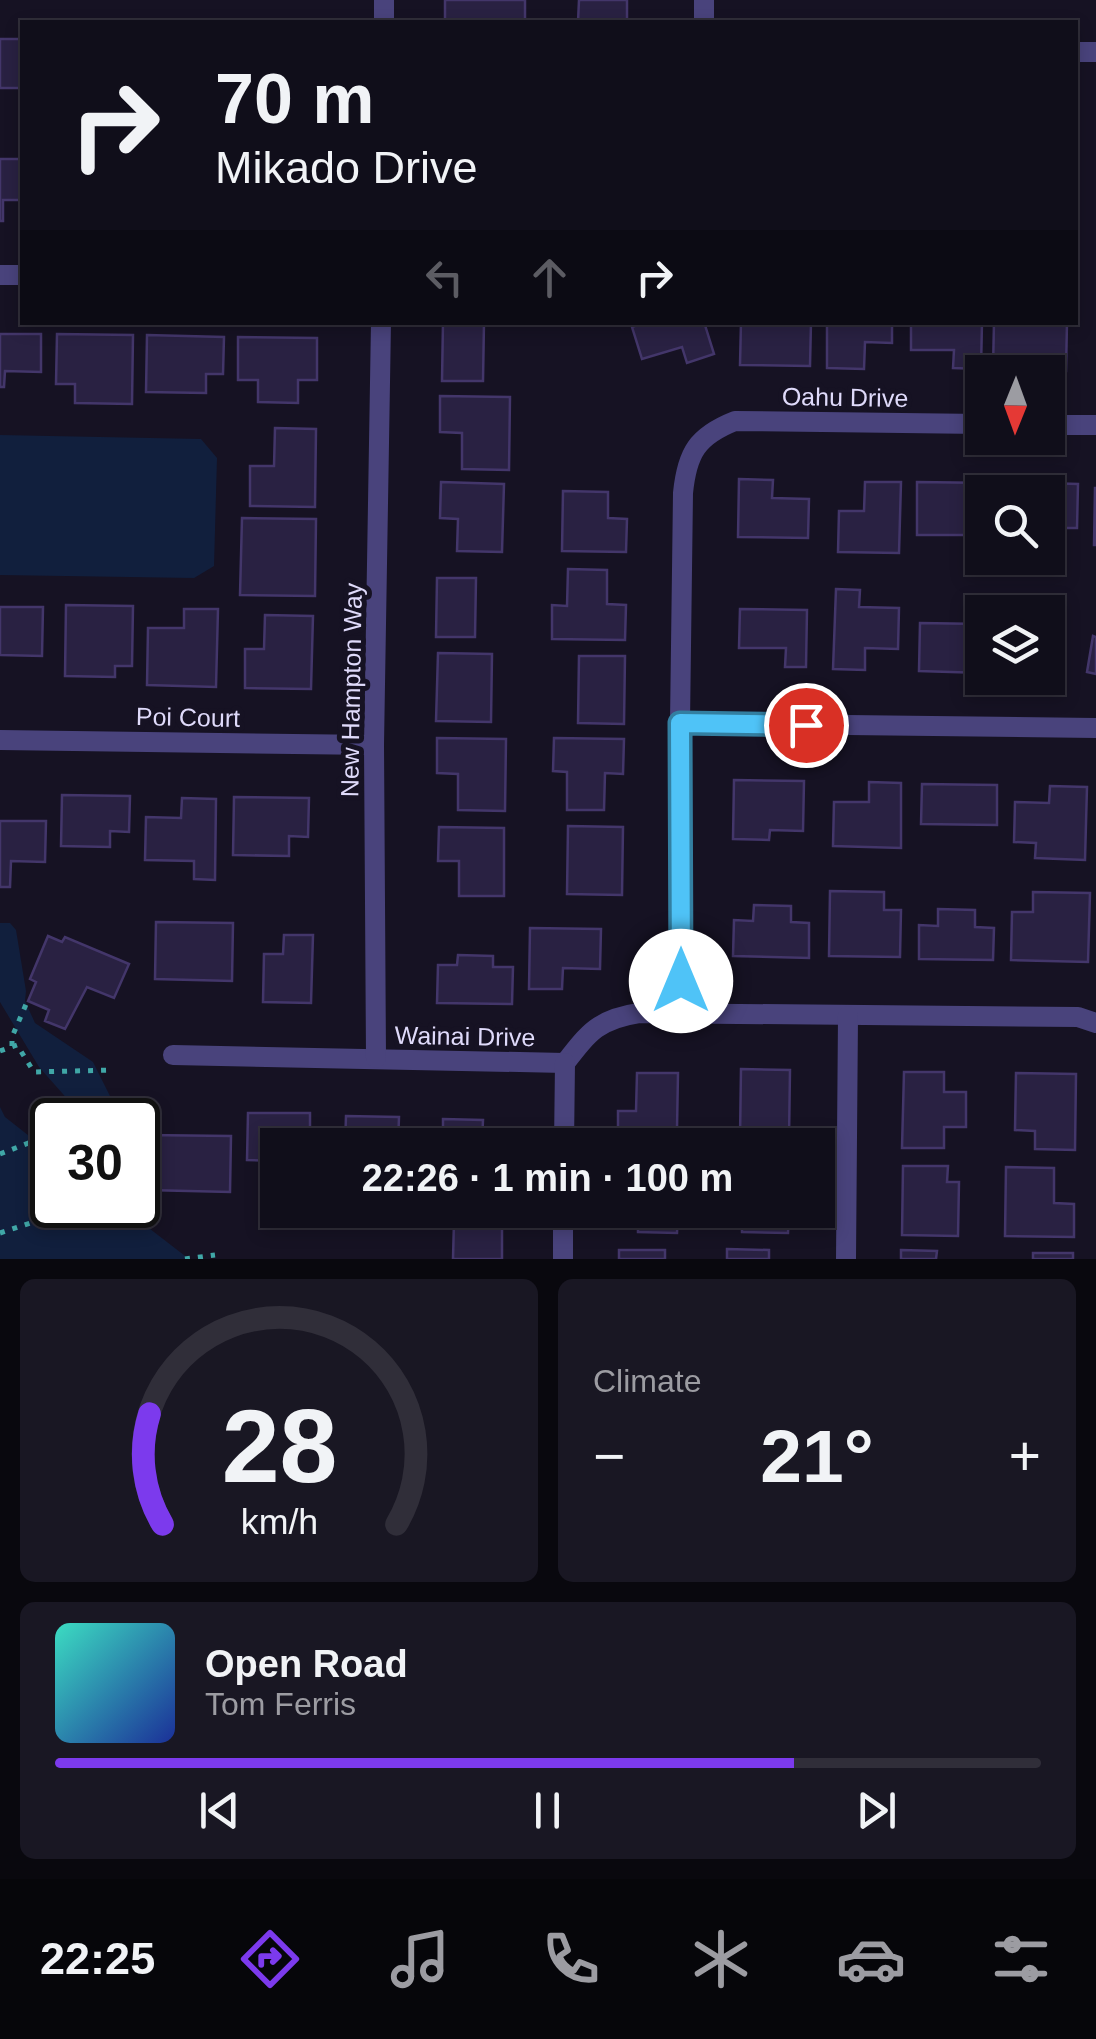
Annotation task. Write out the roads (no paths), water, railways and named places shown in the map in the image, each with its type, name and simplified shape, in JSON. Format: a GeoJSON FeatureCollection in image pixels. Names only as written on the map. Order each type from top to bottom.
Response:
{"type":"FeatureCollection","features":[{"type":"Feature","properties":{"kind":"street","name":"New Hampton Way"},"geometry":{"type":"LineString","coordinates":[[376,1058],[374,745],[381,325]]}},
{"type":"Feature","properties":{"kind":"street","name":"Oahu Drive"},"geometry":{"type":"LineString","coordinates":[[680,723],[683,493],[688,460],[708,432],[735,421],[965,424]]}},
{"type":"Feature","properties":{"kind":"street"},"geometry":{"type":"LineString","coordinates":[[1065,425],[1096,426]]}},
{"type":"Feature","properties":{"kind":"street"},"geometry":{"type":"LineString","coordinates":[[682,1014],[680,723],[1096,728]]}},
{"type":"Feature","properties":{"kind":"street","name":"Poi Court"},"geometry":{"type":"LineString","coordinates":[[0,740],[374,745]]}},
{"type":"Feature","properties":{"kind":"street","name":"Wainai Drive"},"geometry":{"type":"LineString","coordinates":[[173,1055],[565,1063],[592,1031],[606,1021],[639,1013],[1078,1018],[1096,1023]]}},
{"type":"Feature","properties":{"kind":"street"},"geometry":{"type":"LineString","coordinates":[[846,1259],[848,1016]]}},
{"type":"Feature","properties":{"kind":"street"},"geometry":{"type":"LineString","coordinates":[[564,1128],[565,1063]]}},
{"type":"Feature","properties":{"kind":"street"},"geometry":{"type":"LineString","coordinates":[[563,1259],[564,1228]]}},
{"type":"Feature","properties":{"kind":"water"},"geometry":{"type":"Polygon","coordinates":[[[0,435],[201,439],[217,458],[214,566],[194,578],[0,575],[0,435]]]}},
{"type":"Feature","properties":{"kind":"water"},"geometry":{"type":"Polygon","coordinates":[[[0,923],[10,923],[16,930],[25,1001],[35,1023],[93,1062],[111,1098],[66,1098],[39,1067],[0,1002],[0,923]]]}},
{"type":"Feature","properties":{"kind":"water"},"geometry":{"type":"Polygon","coordinates":[[[0,1107],[5,1117],[30,1137],[30,1228],[149,1228],[189,1259],[0,1259],[0,1107]]]}}]}
